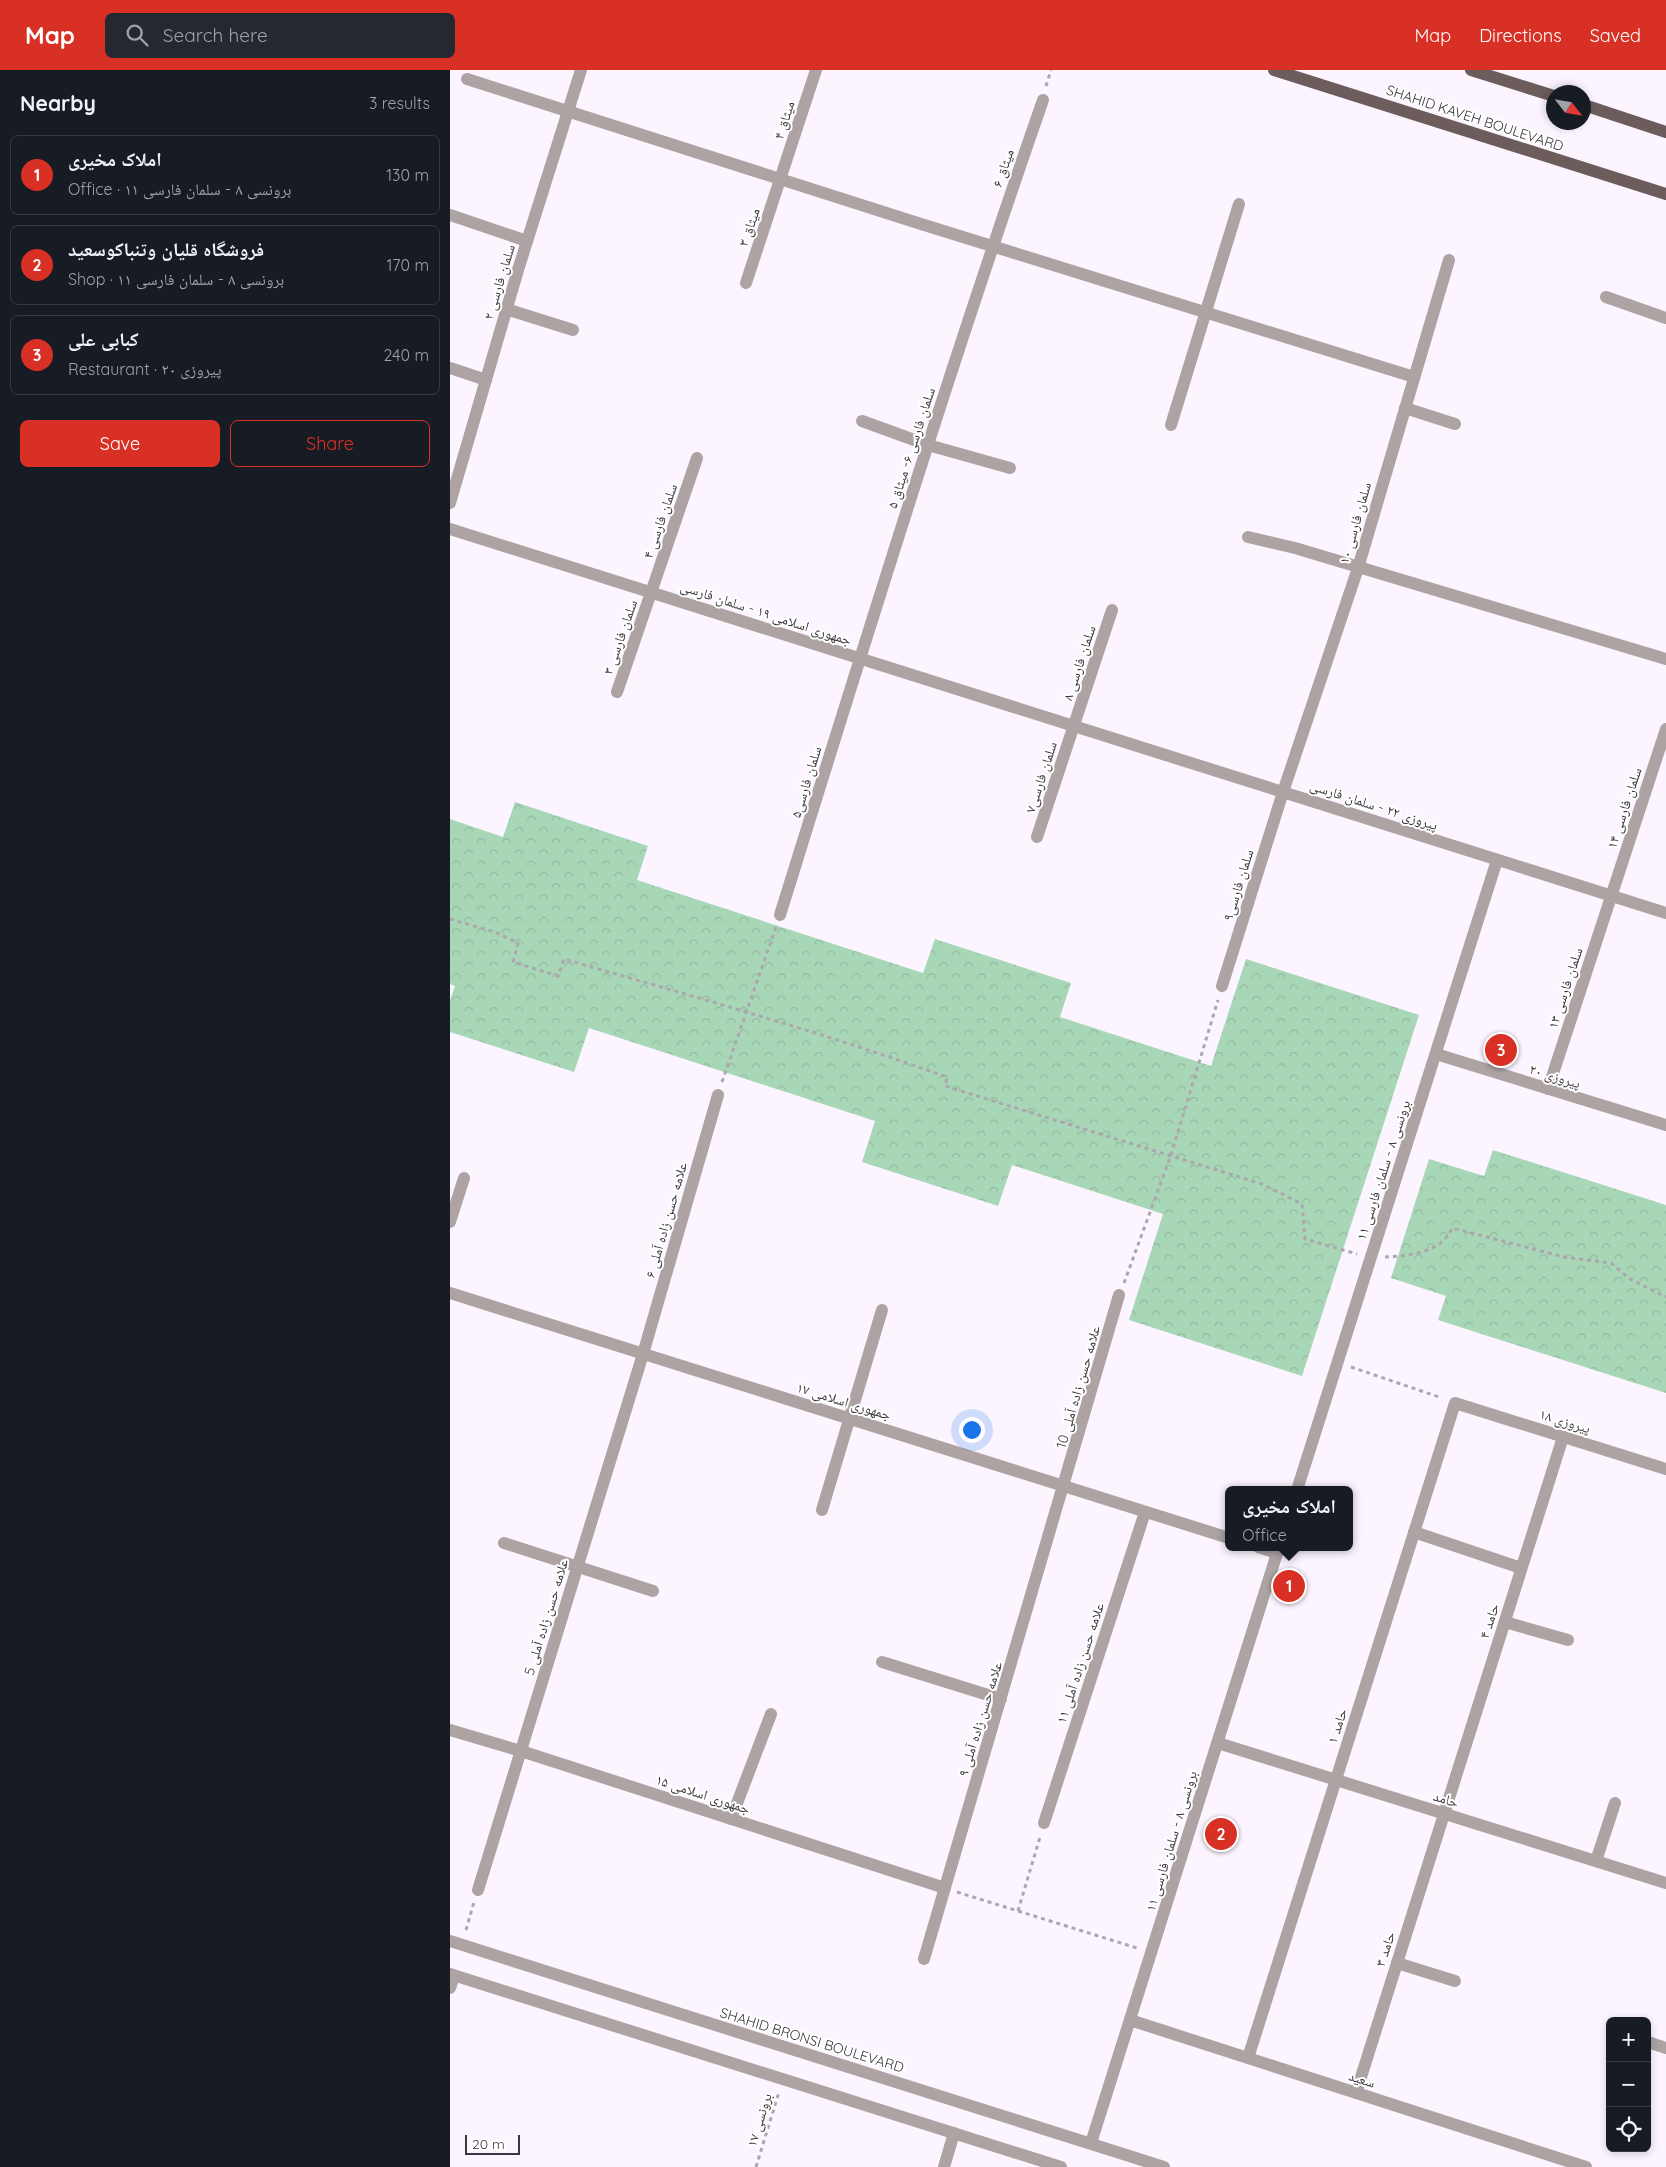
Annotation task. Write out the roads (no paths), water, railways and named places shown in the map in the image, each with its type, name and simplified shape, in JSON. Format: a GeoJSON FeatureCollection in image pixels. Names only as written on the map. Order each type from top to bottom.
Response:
{"type":"FeatureCollection","features":[{"type":"Feature","properties":{"kind":"main road","name":"SHAHID KAVEH BOULEVARD"},"geometry":{"type":"LineString","coordinates":[[1274,70],[1666,194]]}},
{"type":"Feature","properties":{"kind":"main road"},"geometry":{"type":"LineString","coordinates":[[1471,70],[1546,93]]}},
{"type":"Feature","properties":{"kind":"main road"},"geometry":{"type":"LineString","coordinates":[[1591,108],[1666,132]]}},
{"type":"Feature","properties":{"kind":"street","name":"سلمان فارسی ۲"},"geometry":{"type":"LineString","coordinates":[[450,503],[506,309],[581,70]]}},
{"type":"Feature","properties":{"kind":"street","name":"میثاق ۴"},"geometry":{"type":"LineString","coordinates":[[781,180],[816,70]]}},
{"type":"Feature","properties":{"kind":"street"},"geometry":{"type":"LineString","coordinates":[[467,79],[781,180],[1414,377]]}},
{"type":"Feature","properties":{"kind":"street","name":"میثاق ۶"},"geometry":{"type":"LineString","coordinates":[[992,246],[1043,100]]}},
{"type":"Feature","properties":{"kind":"street","name":"میثاق ۳"},"geometry":{"type":"LineString","coordinates":[[746,283],[781,180]]}},
{"type":"Feature","properties":{"kind":"street"},"geometry":{"type":"LineString","coordinates":[[1171,425],[1238,204]]}},
{"type":"Feature","properties":{"kind":"street"},"geometry":{"type":"LineString","coordinates":[[450,215],[527,241]]}},
{"type":"Feature","properties":{"kind":"street","name":"سلمان فارسی ۶- میثاق ۵"},"geometry":{"type":"LineString","coordinates":[[860,659],[992,246]]}},
{"type":"Feature","properties":{"kind":"street","name":"سلمان فارسی ۱۰"},"geometry":{"type":"LineString","coordinates":[[1283,792],[1358,568],[1449,260]]}},
{"type":"Feature","properties":{"kind":"street"},"geometry":{"type":"LineString","coordinates":[[1606,297],[1666,318]]}},
{"type":"Feature","properties":{"kind":"street"},"geometry":{"type":"LineString","coordinates":[[506,309],[573,330]]}},
{"type":"Feature","properties":{"kind":"street"},"geometry":{"type":"LineString","coordinates":[[450,368],[486,380]]}},
{"type":"Feature","properties":{"kind":"street"},"geometry":{"type":"LineString","coordinates":[[1405,408],[1454,424]]}},
{"type":"Feature","properties":{"kind":"street"},"geometry":{"type":"LineString","coordinates":[[862,421],[928,445],[1010,468]]}},
{"type":"Feature","properties":{"kind":"street","name":"سلمان فارسی ۴"},"geometry":{"type":"LineString","coordinates":[[651,592],[697,458]]}},
{"type":"Feature","properties":{"kind":"street","name":"جمهوری اسلامی ۱۹ - سلمان فارسی"},"geometry":{"type":"LineString","coordinates":[[450,529],[1073,726]]}},
{"type":"Feature","properties":{"kind":"street"},"geometry":{"type":"LineString","coordinates":[[1248,537],[1296,548],[1666,659]]}},
{"type":"Feature","properties":{"kind":"street","name":"سلمان فارسی ۳"},"geometry":{"type":"LineString","coordinates":[[617,692],[651,592]]}},
{"type":"Feature","properties":{"kind":"street","name":"سلمان فارسی ۸"},"geometry":{"type":"LineString","coordinates":[[1073,726],[1112,610]]}},
{"type":"Feature","properties":{"kind":"street","name":"سلمان فارسی۵"},"geometry":{"type":"LineString","coordinates":[[780,915],[860,659]]}},
{"type":"Feature","properties":{"kind":"street","name":"پیروزی ۲۲ - سلمان فارسی"},"geometry":{"type":"LineString","coordinates":[[1073,726],[1666,913]]}},
{"type":"Feature","properties":{"kind":"street","name":"سلمان فارسی۷"},"geometry":{"type":"LineString","coordinates":[[1037,837],[1073,726]]}},
{"type":"Feature","properties":{"kind":"street","name":"سلمان فارسی ۱۴"},"geometry":{"type":"LineString","coordinates":[[1611,896],[1666,729]]}},
{"type":"Feature","properties":{"kind":"street","name":"سلمان فارسی۹"},"geometry":{"type":"LineString","coordinates":[[1222,986],[1283,792]]}},
{"type":"Feature","properties":{"kind":"street","name":"برونسی ۸ - سلمان فارسی ۱۱"},"geometry":{"type":"LineString","coordinates":[[1298,1486],[1497,860]]}},
{"type":"Feature","properties":{"kind":"street","name":"سلمان فارسی ۱۳"},"geometry":{"type":"LineString","coordinates":[[1548,1089],[1611,896]]}},
{"type":"Feature","properties":{"kind":"street","name":"پیروزی ۲۰"},"geometry":{"type":"LineString","coordinates":[[1436,1054],[1666,1126]]}},
{"type":"Feature","properties":{"kind":"street","name":"علامه حسن زاده آملی ۶"},"geometry":{"type":"LineString","coordinates":[[643,1354],[718,1095]]}},
{"type":"Feature","properties":{"kind":"street"},"geometry":{"type":"LineString","coordinates":[[450,1222],[464,1178]]}},
{"type":"Feature","properties":{"kind":"street","name":"جمهوری اسلامی ۱۷"},"geometry":{"type":"LineString","coordinates":[[450,1293],[1225,1537]]}},
{"type":"Feature","properties":{"kind":"street","name":"علامه حسن زاده آملی 10"},"geometry":{"type":"LineString","coordinates":[[1065,1486],[1119,1295]]}},
{"type":"Feature","properties":{"kind":"street"},"geometry":{"type":"LineString","coordinates":[[822,1510],[851,1419],[882,1310]]}},
{"type":"Feature","properties":{"kind":"street","name":"علامه حسن زاده آملی 5"},"geometry":{"type":"LineString","coordinates":[[478,1890],[643,1354]]}},
{"type":"Feature","properties":{"kind":"street","name":"پیروزی ۱۸"},"geometry":{"type":"LineString","coordinates":[[1455,1403],[1666,1469]]}},
{"type":"Feature","properties":{"kind":"street","name":"حامد ۱"},"geometry":{"type":"LineString","coordinates":[[1248,2058],[1455,1403]]}},
{"type":"Feature","properties":{"kind":"street","name":"حامد ۴"},"geometry":{"type":"LineString","coordinates":[[1444,1814],[1563,1437]]}},
{"type":"Feature","properties":{"kind":"street","name":"علامه حسن زاده آملی ۹"},"geometry":{"type":"LineString","coordinates":[[924,1959],[1065,1486]]}},
{"type":"Feature","properties":{"kind":"street","name":"علامه حسن زاده آملی ۱۱"},"geometry":{"type":"LineString","coordinates":[[1044,1823],[1144,1512]]}},
{"type":"Feature","properties":{"kind":"street"},"geometry":{"type":"LineString","coordinates":[[1414,1532],[1522,1568]]}},
{"type":"Feature","properties":{"kind":"street"},"geometry":{"type":"LineString","coordinates":[[504,1543],[653,1591]]}},
{"type":"Feature","properties":{"kind":"street","name":"برونسی ۸ - سلمان فارسی ۱۱"},"geometry":{"type":"LineString","coordinates":[[1091,2143],[1278,1551]]}},
{"type":"Feature","properties":{"kind":"street"},"geometry":{"type":"LineString","coordinates":[[1504,1622],[1568,1640]]}},
{"type":"Feature","properties":{"kind":"street"},"geometry":{"type":"LineString","coordinates":[[882,1662],[1001,1699]]}},
{"type":"Feature","properties":{"kind":"street"},"geometry":{"type":"LineString","coordinates":[[731,1819],[771,1714]]}},
{"type":"Feature","properties":{"kind":"street","name":"جمهوری اسلامی ۱۵"},"geometry":{"type":"LineString","coordinates":[[450,1730],[521,1751],[945,1888]]}},
{"type":"Feature","properties":{"kind":"street","name":"حامد"},"geometry":{"type":"LineString","coordinates":[[1218,1742],[1666,1883]]}},
{"type":"Feature","properties":{"kind":"street"},"geometry":{"type":"LineString","coordinates":[[1596,1861],[1616,1803]]}},
{"type":"Feature","properties":{"kind":"street","name":"حامد ۳"},"geometry":{"type":"LineString","coordinates":[[1356,2093],[1444,1814]]}},
{"type":"Feature","properties":{"kind":"street","name":"SHAHID BRONSI BOULEVARD"},"geometry":{"type":"LineString","coordinates":[[456,1943],[1164,2167]]}},
{"type":"Feature","properties":{"kind":"street"},"geometry":{"type":"LineString","coordinates":[[1396,1963],[1455,1981]]}},
{"type":"Feature","properties":{"kind":"street"},"geometry":{"type":"LineString","coordinates":[[451,1979],[783,2079],[1061,2167]]}},
{"type":"Feature","properties":{"kind":"street","name":"سعید"},"geometry":{"type":"LineString","coordinates":[[1130,2020],[1586,2167]]}},
{"type":"Feature","properties":{"kind":"street"},"geometry":{"type":"LineString","coordinates":[[1651,2043],[1666,2048]]}},
{"type":"Feature","properties":{"kind":"street"},"geometry":{"type":"LineString","coordinates":[[944,2167],[954,2133]]}},
{"type":"Feature","properties":{"kind":"place","name":"کبابی علی"},"geometry":{"type":"Point","coordinates":[1501,1050]}},
{"type":"Feature","properties":{"kind":"place","name":"املاک مخیری"},"geometry":{"type":"Point","coordinates":[1289,1586]}},
{"type":"Feature","properties":{"kind":"place","name":"فروشگاه قلیان وتنباکوسعید"},"geometry":{"type":"Point","coordinates":[1221,1834]}}]}
